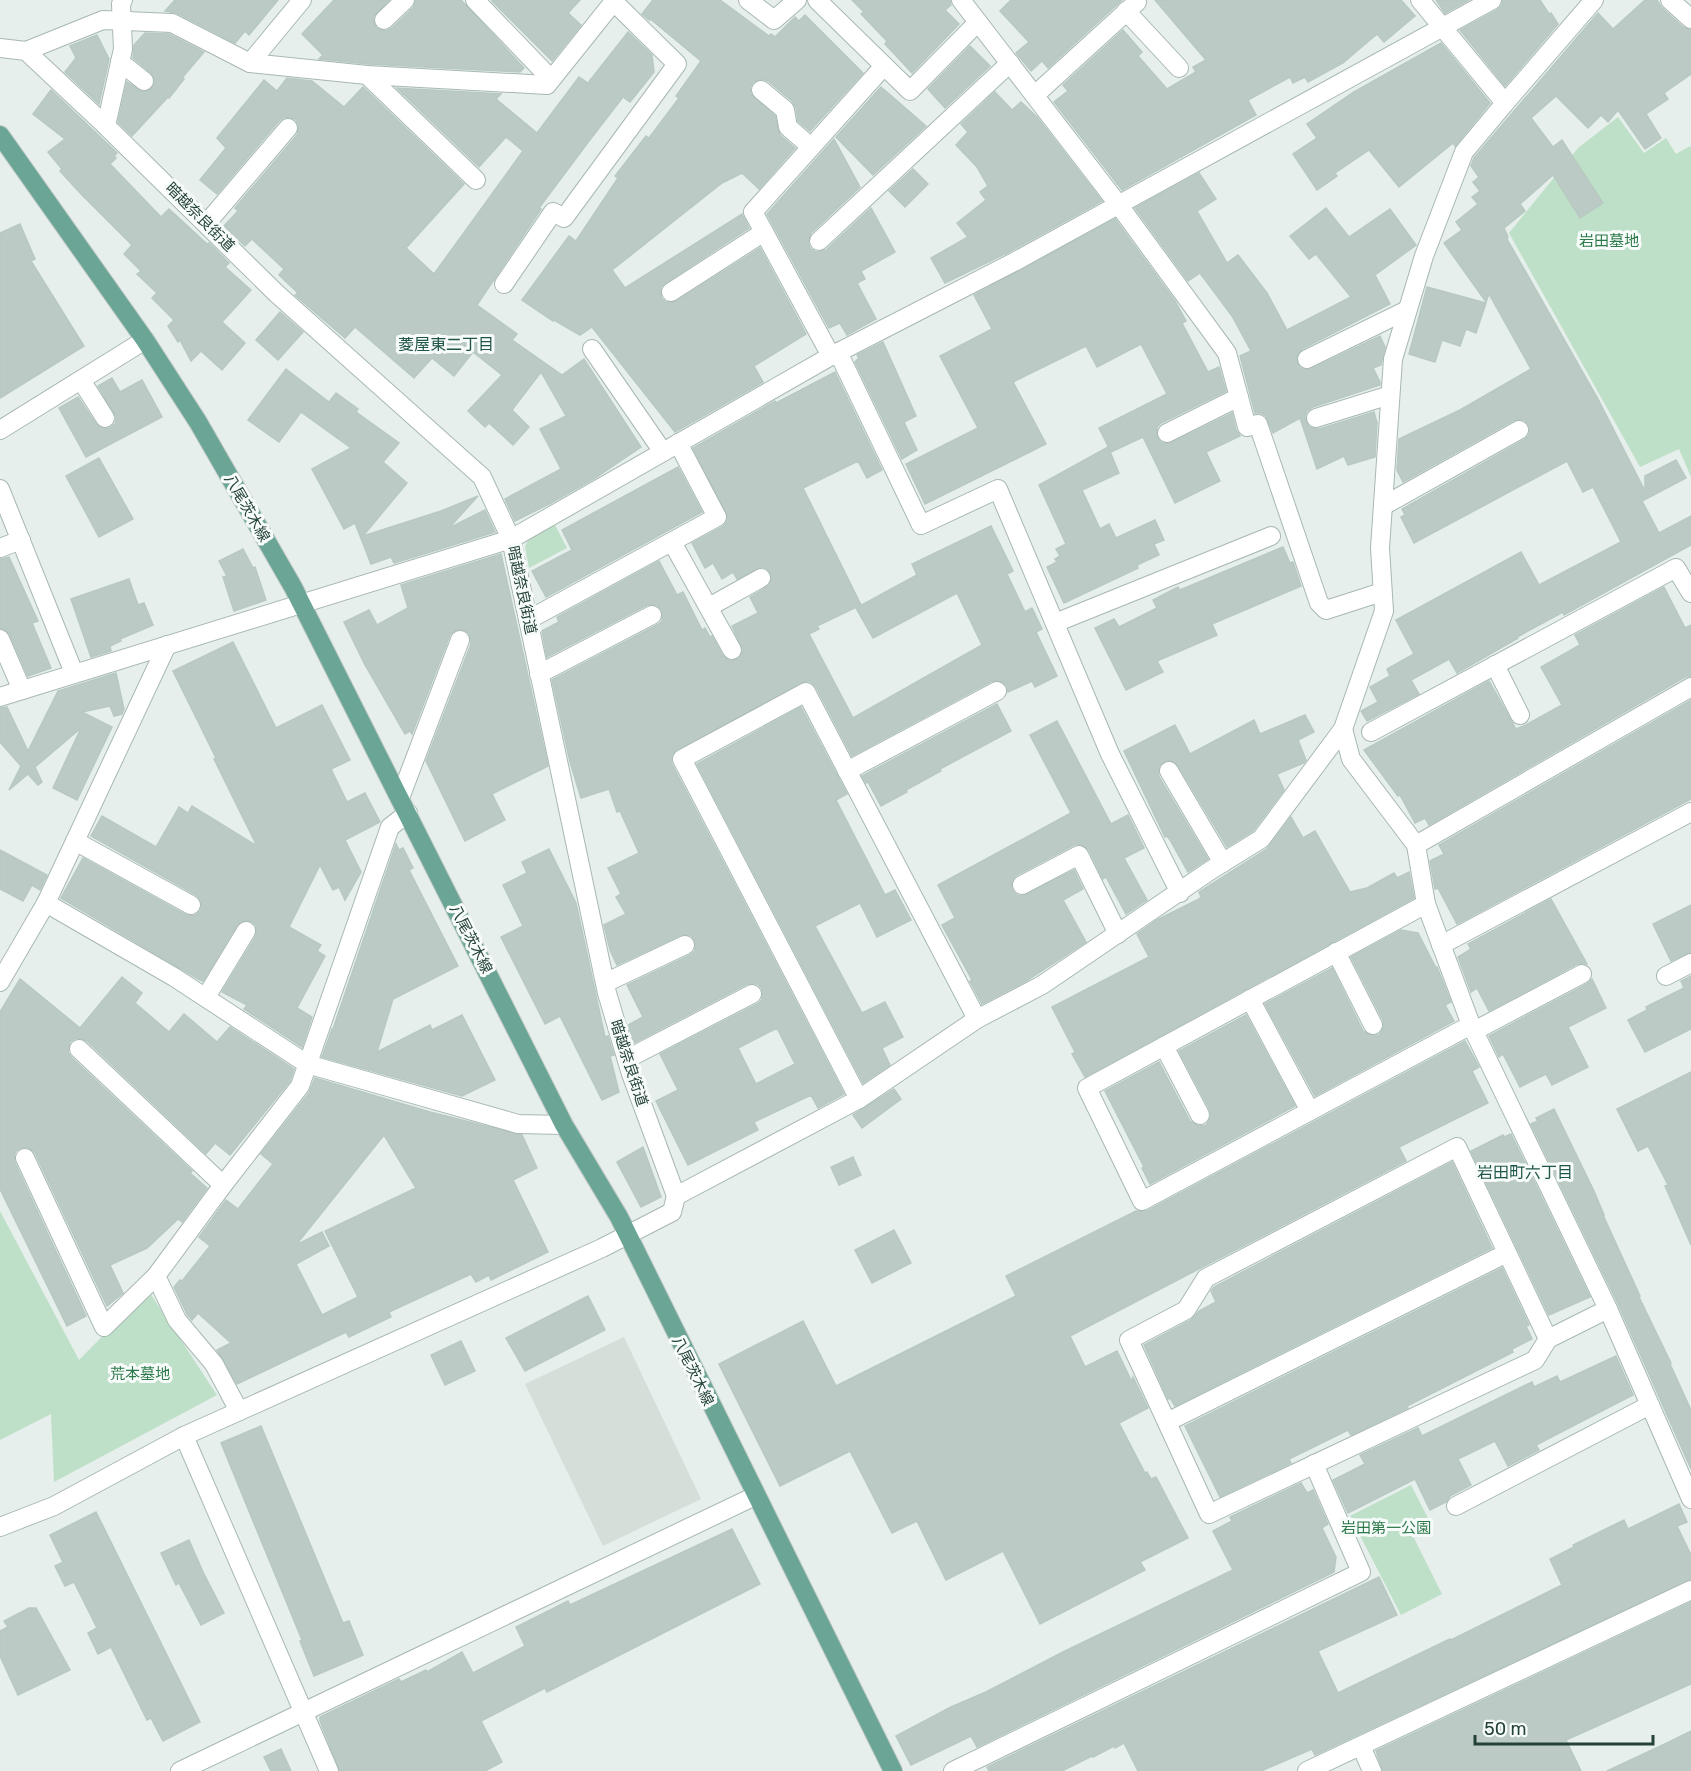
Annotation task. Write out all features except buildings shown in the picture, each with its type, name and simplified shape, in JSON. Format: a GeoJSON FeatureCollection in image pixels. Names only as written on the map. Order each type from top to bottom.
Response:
{"type":"FeatureCollection","features":[{"type":"Feature","properties":{"kind":"main road","name":"八尾茨木線"},"geometry":{"type":"LineString","coordinates":[[0,135],[146,340],[198,422],[302,604],[564,1125],[619,1217],[755,1496],[894,1771]]}},
{"type":"Feature","properties":{"kind":"street"},"geometry":{"type":"LineString","coordinates":[[106,126],[123,49],[121,4],[123,0]]}},
{"type":"Feature","properties":{"kind":"street"},"geometry":{"type":"LineString","coordinates":[[250,63],[302,0]]}},
{"type":"Feature","properties":{"kind":"street"},"geometry":{"type":"LineString","coordinates":[[384,20],[405,0]]}},
{"type":"Feature","properties":{"kind":"street"},"geometry":{"type":"LineString","coordinates":[[0,48],[26,51],[103,20],[172,23],[250,63],[367,75],[546,85],[614,0],[677,64],[564,218],[553,212],[504,284]]}},
{"type":"Feature","properties":{"kind":"street"},"geometry":{"type":"LineString","coordinates":[[748,0],[774,20],[797,0]]}},
{"type":"Feature","properties":{"kind":"street"},"geometry":{"type":"LineString","coordinates":[[817,0],[910,92],[978,22]]}},
{"type":"Feature","properties":{"kind":"street"},"geometry":{"type":"LineString","coordinates":[[962,0],[1118,204],[1227,353],[1247,427],[1258,424],[1319,603],[1326,610],[1382,592]]}},
{"type":"Feature","properties":{"kind":"street"},"geometry":{"type":"LineString","coordinates":[[0,697],[511,538],[835,354],[1014,262],[1492,0]]}},
{"type":"Feature","properties":{"kind":"street"},"geometry":{"type":"LineString","coordinates":[[0,1527],[54,1506],[184,1436],[628,1236],[672,1212],[676,1196],[859,1099],[977,1019],[1042,985],[1261,839],[1343,729],[1384,611],[1380,548],[1393,359],[1424,256],[1464,152],[1594,0]]}},
{"type":"Feature","properties":{"kind":"street"},"geometry":{"type":"LineString","coordinates":[[1670,0],[1691,19]]}},
{"type":"Feature","properties":{"kind":"street"},"geometry":{"type":"LineString","coordinates":[[477,1],[551,79]]}},
{"type":"Feature","properties":{"kind":"street"},"geometry":{"type":"LineString","coordinates":[[1425,2],[1441,27],[1505,103]]}},
{"type":"Feature","properties":{"kind":"street"},"geometry":{"type":"LineString","coordinates":[[1035,95],[1132,7],[1179,68]]}},
{"type":"Feature","properties":{"kind":"street","name":"暗越奈良街道"},"geometry":{"type":"LineString","coordinates":[[26,51],[276,293],[482,477],[511,538],[605,983],[627,1059],[676,1196]]}},
{"type":"Feature","properties":{"kind":"street"},"geometry":{"type":"LineString","coordinates":[[120,62],[144,81]]}},
{"type":"Feature","properties":{"kind":"street"},"geometry":{"type":"LineString","coordinates":[[819,241],[1010,63]]}},
{"type":"Feature","properties":{"kind":"street"},"geometry":{"type":"LineString","coordinates":[[884,66],[753,212],[835,354],[921,525],[998,489],[1110,754],[1180,893]]}},
{"type":"Feature","properties":{"kind":"street"},"geometry":{"type":"LineString","coordinates":[[367,75],[476,180]]}},
{"type":"Feature","properties":{"kind":"street"},"geometry":{"type":"LineString","coordinates":[[761,90],[785,110],[788,127],[811,147]]}},
{"type":"Feature","properties":{"kind":"street"},"geometry":{"type":"LineString","coordinates":[[206,224],[288,128]]}},
{"type":"Feature","properties":{"kind":"street"},"geometry":{"type":"LineString","coordinates":[[671,292],[764,232]]}},
{"type":"Feature","properties":{"kind":"street"},"geometry":{"type":"LineString","coordinates":[[1307,358],[1407,310]]}},
{"type":"Feature","properties":{"kind":"street"},"geometry":{"type":"LineString","coordinates":[[0,430],[146,340]]}},
{"type":"Feature","properties":{"kind":"street"},"geometry":{"type":"LineString","coordinates":[[528,620],[717,517],[671,448],[592,349]]}},
{"type":"Feature","properties":{"kind":"street"},"geometry":{"type":"LineString","coordinates":[[81,380],[105,418]]}},
{"type":"Feature","properties":{"kind":"street"},"geometry":{"type":"LineString","coordinates":[[1317,418],[1390,395]]}},
{"type":"Feature","properties":{"kind":"street"},"geometry":{"type":"LineString","coordinates":[[1167,433],[1239,397]]}},
{"type":"Feature","properties":{"kind":"street"},"geometry":{"type":"LineString","coordinates":[[1383,507],[1519,430]]}},
{"type":"Feature","properties":{"kind":"street"},"geometry":{"type":"LineString","coordinates":[[0,489],[74,673]]}},
{"type":"Feature","properties":{"kind":"street"},"geometry":{"type":"LineString","coordinates":[[1055,623],[1271,536]]}},
{"type":"Feature","properties":{"kind":"street"},"geometry":{"type":"LineString","coordinates":[[0,548],[21,540]]}},
{"type":"Feature","properties":{"kind":"street"},"geometry":{"type":"LineString","coordinates":[[672,542],[732,650]]}},
{"type":"Feature","properties":{"kind":"street"},"geometry":{"type":"LineString","coordinates":[[1371,732],[1676,567],[1691,593]]}},
{"type":"Feature","properties":{"kind":"street"},"geometry":{"type":"LineString","coordinates":[[709,607],[761,578]]}},
{"type":"Feature","properties":{"kind":"street"},"geometry":{"type":"LineString","coordinates":[[539,674],[652,615]]}},
{"type":"Feature","properties":{"kind":"street"},"geometry":{"type":"LineString","coordinates":[[0,639],[22,690]]}},
{"type":"Feature","properties":{"kind":"street"},"geometry":{"type":"LineString","coordinates":[[26,1158],[104,1327],[156,1275],[300,1086],[390,827],[404,805],[460,640]]}},
{"type":"Feature","properties":{"kind":"street"},"geometry":{"type":"LineString","coordinates":[[0,982],[46,903],[167,645]]}},
{"type":"Feature","properties":{"kind":"street"},"geometry":{"type":"LineString","coordinates":[[1495,665],[1520,716]]}},
{"type":"Feature","properties":{"kind":"street"},"geometry":{"type":"LineString","coordinates":[[1416,845],[1691,687]]}},
{"type":"Feature","properties":{"kind":"street"},"geometry":{"type":"LineString","coordinates":[[847,771],[997,691]]}},
{"type":"Feature","properties":{"kind":"street"},"geometry":{"type":"LineString","coordinates":[[859,1099],[682,759],[806,692],[977,1019]]}},
{"type":"Feature","properties":{"kind":"street"},"geometry":{"type":"LineString","coordinates":[[1343,729],[1351,759],[1416,845],[1426,904],[1472,1028],[1608,1309],[1650,1405],[1684,1463],[1691,1499]]}},
{"type":"Feature","properties":{"kind":"street"},"geometry":{"type":"LineString","coordinates":[[1169,771],[1223,863]]}},
{"type":"Feature","properties":{"kind":"street"},"geometry":{"type":"LineString","coordinates":[[1441,945],[1691,812]]}},
{"type":"Feature","properties":{"kind":"street"},"geometry":{"type":"LineString","coordinates":[[75,841],[190,905]]}},
{"type":"Feature","properties":{"kind":"street"},"geometry":{"type":"LineString","coordinates":[[1022,885],[1078,855],[1118,934]]}},
{"type":"Feature","properties":{"kind":"street"},"geometry":{"type":"LineString","coordinates":[[46,903],[174,977],[307,1064],[518,1124],[564,1125]]}},
{"type":"Feature","properties":{"kind":"street"},"geometry":{"type":"LineString","coordinates":[[1426,904],[1087,1088],[1142,1201],[1310,1111],[1582,974]]}},
{"type":"Feature","properties":{"kind":"street"},"geometry":{"type":"LineString","coordinates":[[206,997],[246,931]]}},
{"type":"Feature","properties":{"kind":"street"},"geometry":{"type":"LineString","coordinates":[[605,983],[685,945]]}},
{"type":"Feature","properties":{"kind":"street"},"geometry":{"type":"LineString","coordinates":[[1336,952],[1374,1025]]}},
{"type":"Feature","properties":{"kind":"street"},"geometry":{"type":"LineString","coordinates":[[1666,976],[1691,963]]}},
{"type":"Feature","properties":{"kind":"street"},"geometry":{"type":"LineString","coordinates":[[627,1059],[752,994]]}},
{"type":"Feature","properties":{"kind":"street"},"geometry":{"type":"LineString","coordinates":[[1250,999],[1310,1111]]}},
{"type":"Feature","properties":{"kind":"street"},"geometry":{"type":"LineString","coordinates":[[1164,1046],[1200,1115]]}},
{"type":"Feature","properties":{"kind":"street"},"geometry":{"type":"LineString","coordinates":[[79,1049],[223,1185]]}},
{"type":"Feature","properties":{"kind":"street"},"geometry":{"type":"LineString","coordinates":[[1548,1339],[1457,1147],[1206,1278],[1186,1310],[1130,1340],[1209,1514],[1535,1360],[1548,1339],[1608,1309]]}},
{"type":"Feature","properties":{"kind":"street"},"geometry":{"type":"LineString","coordinates":[[1167,1422],[1507,1253]]}},
{"type":"Feature","properties":{"kind":"street"},"geometry":{"type":"LineString","coordinates":[[156,1275],[177,1320],[214,1364],[239,1411]]}},
{"type":"Feature","properties":{"kind":"street"},"geometry":{"type":"LineString","coordinates":[[1456,1506],[1650,1405]]}},
{"type":"Feature","properties":{"kind":"street"},"geometry":{"type":"LineString","coordinates":[[184,1436],[329,1771]]}},
{"type":"Feature","properties":{"kind":"street"},"geometry":{"type":"LineString","coordinates":[[953,1771],[1361,1572],[1314,1464]]}},
{"type":"Feature","properties":{"kind":"street"},"geometry":{"type":"LineString","coordinates":[[180,1771],[755,1496]]}},
{"type":"Feature","properties":{"kind":"street"},"geometry":{"type":"LineString","coordinates":[[1307,1771],[1691,1590]]}},
{"type":"Feature","properties":{"kind":"street"},"geometry":{"type":"LineString","coordinates":[[1361,1746],[1372,1771]]}},
{"type":"Feature","properties":{"kind":"shaded area"},"geometry":{"type":"Polygon","coordinates":[[[624,1337],[701,1499],[603,1546],[525,1384],[624,1337]]]}},
{"type":"Feature","properties":{"kind":"green space","name":"岩田墓地"},"geometry":{"type":"Polygon","coordinates":[[[1618,117],[1644,153],[1666,138],[1676,154],[1690,146],[1691,148],[1691,477],[1679,449],[1640,467],[1509,233],[1578,148],[1618,117]]]}},
{"type":"Feature","properties":{"kind":"green space"},"geometry":{"type":"Polygon","coordinates":[[[554,523],[567,548],[529,568],[525,547],[529,537],[554,523]]]}},
{"type":"Feature","properties":{"kind":"green space","name":"荒本墓地"},"geometry":{"type":"Polygon","coordinates":[[[0,1211],[79,1360],[148,1290],[217,1395],[54,1482],[51,1414],[0,1440],[0,1211]]]}},
{"type":"Feature","properties":{"kind":"green space","name":"岩田第一公園"},"geometry":{"type":"Polygon","coordinates":[[[1411,1485],[1431,1524],[1412,1534],[1442,1594],[1401,1615],[1350,1516],[1411,1485]]]}},
{"type":"Feature","properties":{"kind":"district","name":"菱屋東二丁目"},"geometry":{"type":"Point","coordinates":[446,344]}},
{"type":"Feature","properties":{"kind":"district","name":"岩田町六丁目"},"geometry":{"type":"Point","coordinates":[1525,1172]}}]}
